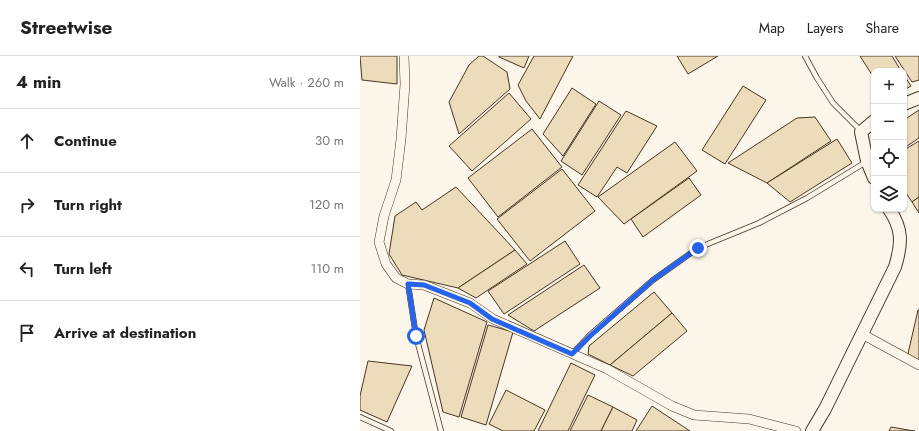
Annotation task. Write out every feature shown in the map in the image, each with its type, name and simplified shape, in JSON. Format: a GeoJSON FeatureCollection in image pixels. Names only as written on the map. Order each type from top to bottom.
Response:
{"type":"FeatureCollection","features":[{"type":"Feature","properties":{"kind":"street"},"geometry":{"type":"LineString","coordinates":[[404,56],[405,84],[396,180],[384,216],[380,242],[386,264],[396,278],[408,284],[424,285],[470,303],[492,319],[607,369],[672,406],[694,415],[749,419],[796,431]]}},
{"type":"Feature","properties":{"kind":"street"},"geometry":{"type":"LineString","coordinates":[[907,103],[919,98]]}},
{"type":"Feature","properties":{"kind":"street"},"geometry":{"type":"LineString","coordinates":[[871,124],[861,132],[867,161],[873,176]]}},
{"type":"Feature","properties":{"kind":"street"},"geometry":{"type":"LineString","coordinates":[[812,431],[825,409],[895,267],[900,252],[900,237],[896,220],[891,212]]}},
{"type":"Feature","properties":{"kind":"street"},"geometry":{"type":"LineString","coordinates":[[862,334],[919,365]]}},
{"type":"Feature","properties":{"kind":"lane"},"geometry":{"type":"LineString","coordinates":[[805,56],[833,103],[861,132]]}},
{"type":"Feature","properties":{"kind":"lane"},"geometry":{"type":"LineString","coordinates":[[572,354],[653,280],[698,248],[759,223],[807,198],[867,161]]}},
{"type":"Feature","properties":{"kind":"lane"},"geometry":{"type":"LineString","coordinates":[[408,284],[416,336],[441,431]]}},
{"type":"Feature","properties":{"kind":"lane"},"geometry":{"type":"LineString","coordinates":[[360,417],[381,429],[391,431]]}},
{"type":"Feature","properties":{"kind":"building"},"geometry":{"type":"Polygon","coordinates":[[[360,56],[397,56],[397,84],[362,80],[360,56]]]}},
{"type":"Feature","properties":{"kind":"building"},"geometry":{"type":"Polygon","coordinates":[[[479,56],[483,56],[507,72],[510,89],[459,134],[449,102],[469,65],[479,56]]]}},
{"type":"Feature","properties":{"kind":"building"},"geometry":{"type":"Polygon","coordinates":[[[499,56],[529,56],[524,68],[499,56]]]}},
{"type":"Feature","properties":{"kind":"building"},"geometry":{"type":"Polygon","coordinates":[[[534,56],[573,56],[540,119],[526,101],[518,85],[534,56]]]}},
{"type":"Feature","properties":{"kind":"building"},"geometry":{"type":"Polygon","coordinates":[[[677,56],[718,56],[688,74],[677,56]]]}},
{"type":"Feature","properties":{"kind":"building"},"geometry":{"type":"Polygon","coordinates":[[[860,56],[892,56],[899,68],[871,68],[871,73],[860,56]]]}},
{"type":"Feature","properties":{"kind":"building"},"geometry":{"type":"Polygon","coordinates":[[[895,56],[919,56],[919,80],[912,82],[907,74],[907,68],[903,68],[895,56]]]}},
{"type":"Feature","properties":{"kind":"building"},"geometry":{"type":"Polygon","coordinates":[[[907,80],[911,86],[907,88],[907,80]]]}},
{"type":"Feature","properties":{"kind":"building"},"geometry":{"type":"Polygon","coordinates":[[[743,86],[766,100],[725,164],[702,150],[743,86]]]}},
{"type":"Feature","properties":{"kind":"building"},"geometry":{"type":"Polygon","coordinates":[[[572,88],[596,104],[563,156],[543,134],[572,88]]]}},
{"type":"Feature","properties":{"kind":"building"},"geometry":{"type":"Polygon","coordinates":[[[509,93],[531,119],[472,171],[449,146],[509,93]]]}},
{"type":"Feature","properties":{"kind":"building"},"geometry":{"type":"Polygon","coordinates":[[[599,101],[621,115],[582,175],[561,161],[599,101]]]}},
{"type":"Feature","properties":{"kind":"building"},"geometry":{"type":"Polygon","coordinates":[[[919,110],[919,138],[907,146],[907,140],[907,118],[919,110]]]}},
{"type":"Feature","properties":{"kind":"building"},"geometry":{"type":"Polygon","coordinates":[[[626,111],[657,126],[627,173],[617,167],[597,197],[578,185],[626,111]]]}},
{"type":"Feature","properties":{"kind":"building"},"geometry":{"type":"Polygon","coordinates":[[[815,117],[831,141],[767,183],[728,163],[797,118],[815,117]]]}},
{"type":"Feature","properties":{"kind":"building"},"geometry":{"type":"Polygon","coordinates":[[[532,129],[562,167],[498,217],[468,178],[532,129]]]}},
{"type":"Feature","properties":{"kind":"building"},"geometry":{"type":"Polygon","coordinates":[[[837,139],[852,163],[790,202],[767,183],[837,139]]]}},
{"type":"Feature","properties":{"kind":"building"},"geometry":{"type":"Polygon","coordinates":[[[919,141],[919,197],[912,202],[907,194],[907,148],[919,141]]]}},
{"type":"Feature","properties":{"kind":"building"},"geometry":{"type":"Polygon","coordinates":[[[675,142],[697,171],[624,224],[598,197],[675,142]]]}},
{"type":"Feature","properties":{"kind":"building"},"geometry":{"type":"Polygon","coordinates":[[[562,169],[595,211],[530,261],[497,219],[562,169]]]}},
{"type":"Feature","properties":{"kind":"building"},"geometry":{"type":"Polygon","coordinates":[[[689,178],[701,195],[643,237],[631,219],[689,178]]]}},
{"type":"Feature","properties":{"kind":"building"},"geometry":{"type":"Polygon","coordinates":[[[456,187],[515,250],[458,288],[402,275],[389,254],[395,216],[416,202],[422,210],[456,187]]]}},
{"type":"Feature","properties":{"kind":"building"},"geometry":{"type":"Polygon","coordinates":[[[919,197],[919,213],[912,202],[919,197]]]}},
{"type":"Feature","properties":{"kind":"building"},"geometry":{"type":"Polygon","coordinates":[[[565,241],[580,264],[504,314],[488,291],[565,241]]]}},
{"type":"Feature","properties":{"kind":"building"},"geometry":{"type":"Polygon","coordinates":[[[515,250],[527,264],[476,298],[458,288],[515,250]]]}},
{"type":"Feature","properties":{"kind":"building"},"geometry":{"type":"Polygon","coordinates":[[[584,265],[600,288],[534,331],[508,315],[584,265]]]}},
{"type":"Feature","properties":{"kind":"building"},"geometry":{"type":"Polygon","coordinates":[[[654,292],[672,313],[610,365],[588,354],[589,346],[654,292]]]}},
{"type":"Feature","properties":{"kind":"building"},"geometry":{"type":"Polygon","coordinates":[[[434,298],[487,322],[459,417],[443,412],[424,330],[434,298]]]}},
{"type":"Feature","properties":{"kind":"building"},"geometry":{"type":"Polygon","coordinates":[[[919,310],[919,364],[907,358],[919,310]]]}},
{"type":"Feature","properties":{"kind":"building"},"geometry":{"type":"Polygon","coordinates":[[[672,313],[687,331],[633,376],[610,365],[672,313]]]}},
{"type":"Feature","properties":{"kind":"building"},"geometry":{"type":"Polygon","coordinates":[[[488,325],[513,332],[486,425],[461,417],[488,325]]]}},
{"type":"Feature","properties":{"kind":"building"},"geometry":{"type":"Polygon","coordinates":[[[368,361],[412,366],[387,422],[360,410],[360,396],[368,361]]]}},
{"type":"Feature","properties":{"kind":"building"},"geometry":{"type":"Polygon","coordinates":[[[571,363],[595,375],[568,431],[538,431],[571,363]]]}},
{"type":"Feature","properties":{"kind":"building"},"geometry":{"type":"Polygon","coordinates":[[[506,390],[545,410],[534,431],[503,431],[489,424],[506,390]]]}},
{"type":"Feature","properties":{"kind":"building"},"geometry":{"type":"Polygon","coordinates":[[[588,395],[613,407],[601,431],[570,431],[588,395]]]}},
{"type":"Feature","properties":{"kind":"building"},"geometry":{"type":"Polygon","coordinates":[[[652,406],[690,431],[636,431],[652,406]]]}},
{"type":"Feature","properties":{"kind":"building"},"geometry":{"type":"Polygon","coordinates":[[[613,407],[637,420],[632,431],[601,431],[613,407]]]}},
{"type":"Feature","properties":{"kind":"building"},"geometry":{"type":"Polygon","coordinates":[[[891,427],[914,431],[889,431],[891,427]]]}},
{"type":"Feature","properties":{"kind":"route"},"geometry":{"type":"LineString","coordinates":[[416,336],[408,284],[424,285],[470,303],[492,319],[572,354],[653,280],[698,248]]}}]}
